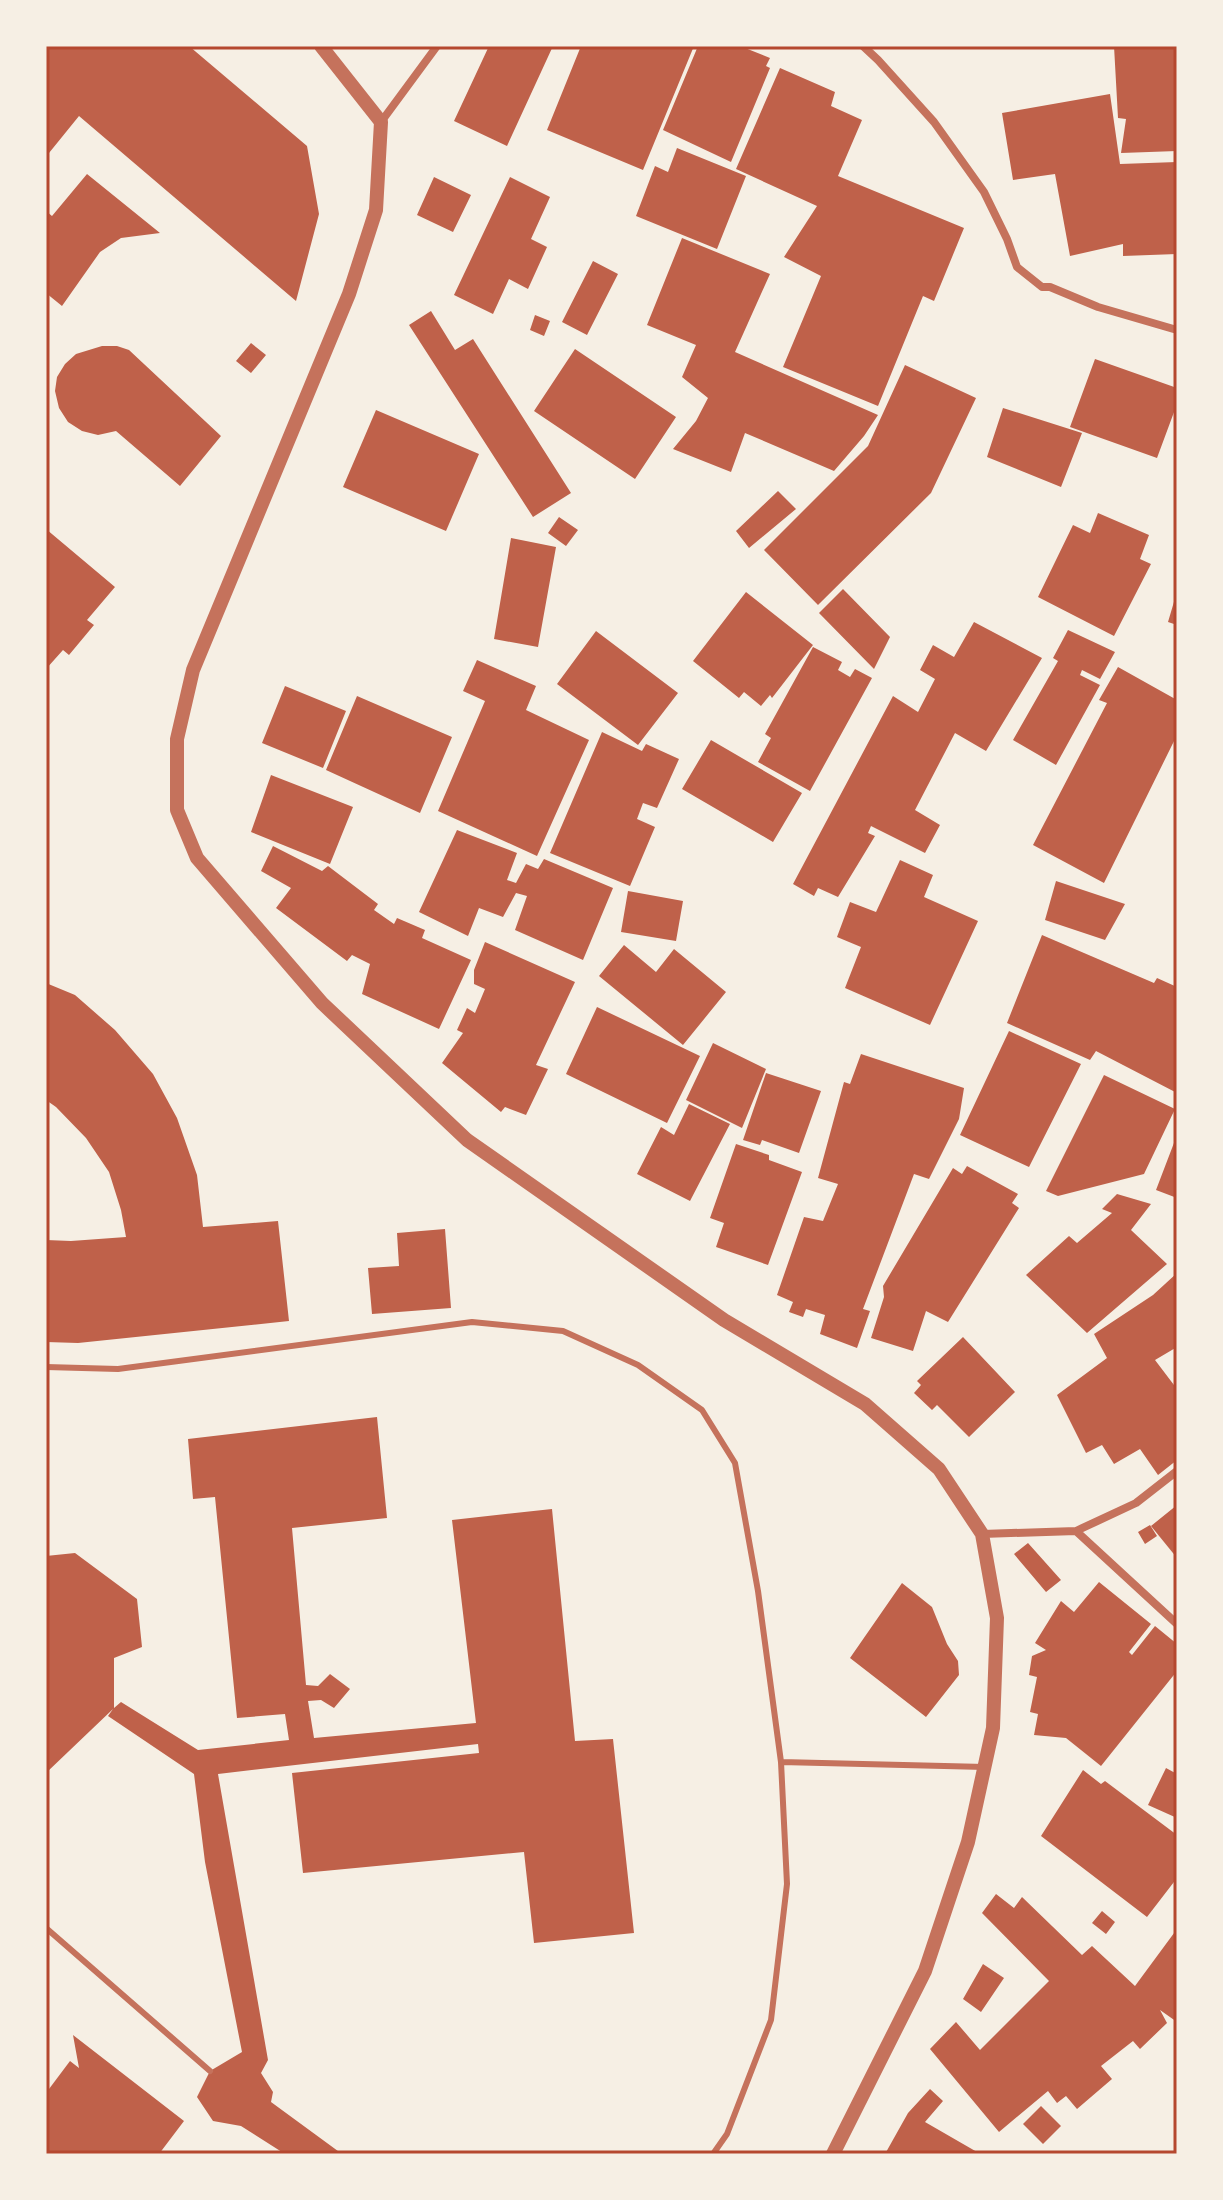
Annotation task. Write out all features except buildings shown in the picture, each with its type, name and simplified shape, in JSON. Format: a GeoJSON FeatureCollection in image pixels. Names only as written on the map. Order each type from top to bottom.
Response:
{"type":"FeatureCollection","features":[{"type":"Feature","properties":{"kind":"street"},"geometry":{"type":"LineString","coordinates":[[321,46],[381,122]]}},
{"type":"Feature","properties":{"kind":"street"},"geometry":{"type":"LineString","coordinates":[[437,46],[381,122],[376,210],[349,294],[193,670],[177,739],[177,810],[197,858],[322,1003],[467,1140],[724,1320],[865,1404],[939,1469],[982,1534],[997,1618],[993,1728],[968,1842],[925,1971],[833,2154]]}},
{"type":"Feature","properties":{"kind":"street"},"geometry":{"type":"LineString","coordinates":[[863,46],[934,122],[976,180],[1007,239],[1017,267],[1042,287],[1050,287],[1098,307],[1177,330]]}},
{"type":"Feature","properties":{"kind":"street"},"geometry":{"type":"LineString","coordinates":[[982,1534],[1076,1531],[1136,1503],[1177,1471]]}},
{"type":"Feature","properties":{"kind":"street"},"geometry":{"type":"LineString","coordinates":[[1076,1531],[1177,1624]]}},
{"type":"Feature","properties":{"kind":"lane"},"geometry":{"type":"LineString","coordinates":[[46,1367],[118,1369],[472,1322],[563,1331],[638,1365],[702,1410],[735,1463],[758,1591],[781,1762],[787,1884],[771,2020],[727,2134],[713,2154]]}},
{"type":"Feature","properties":{"kind":"lane"},"geometry":{"type":"LineString","coordinates":[[781,1762],[985,1767]]}},
{"type":"Feature","properties":{"kind":"lane"},"geometry":{"type":"LineString","coordinates":[[46,1928],[210,2071]]}}]}
